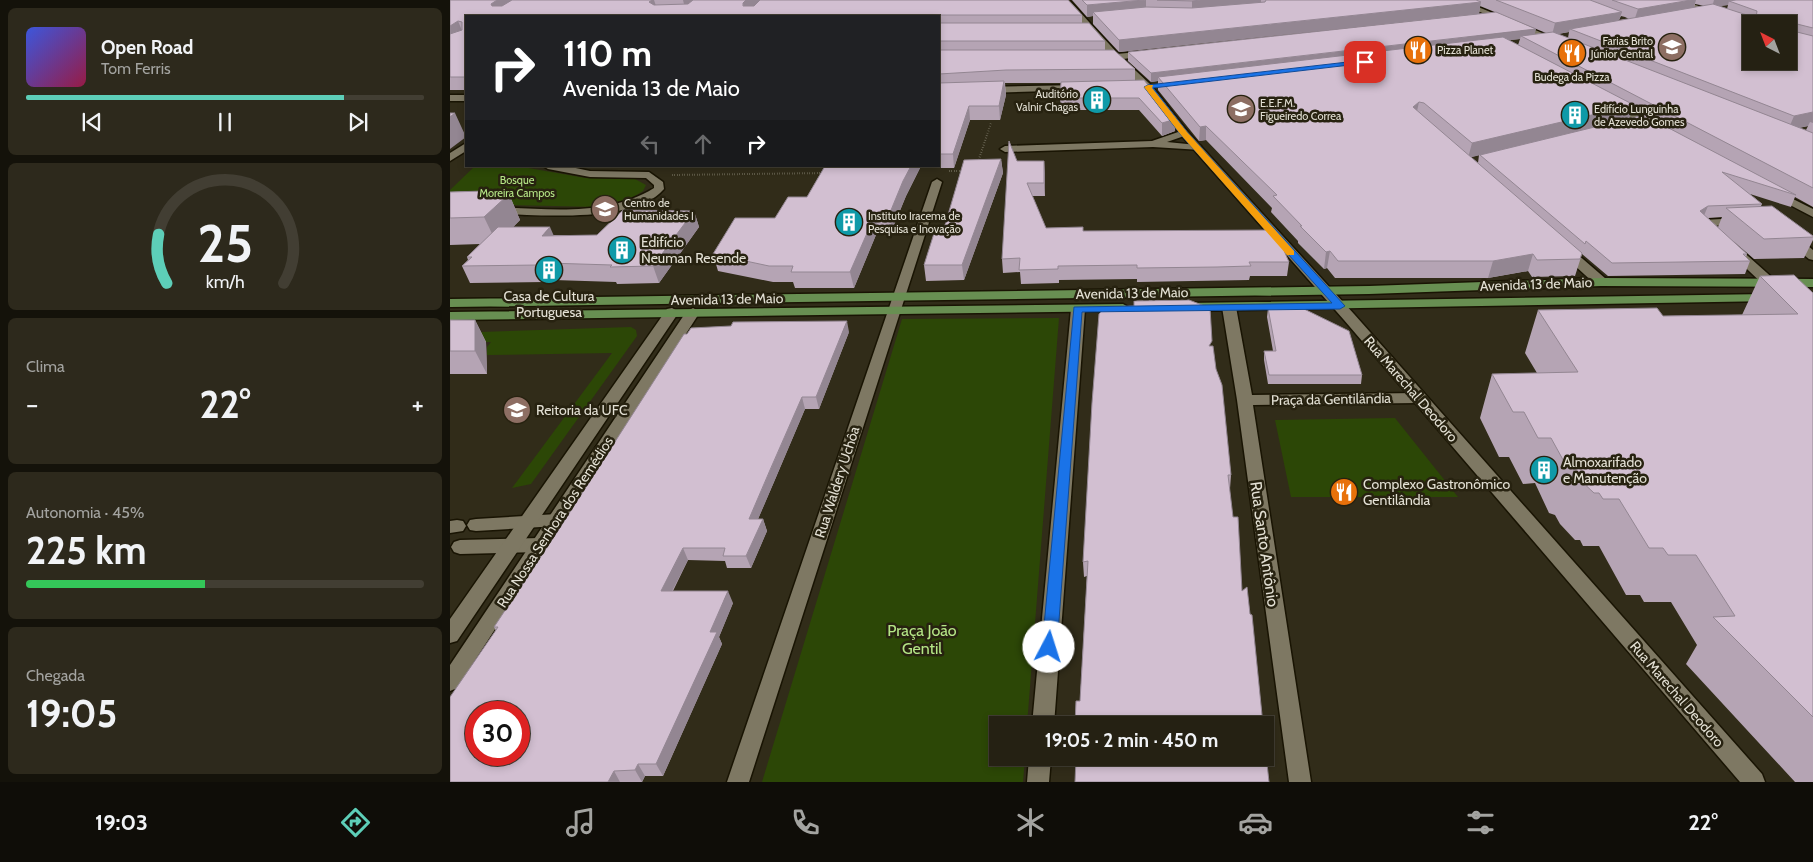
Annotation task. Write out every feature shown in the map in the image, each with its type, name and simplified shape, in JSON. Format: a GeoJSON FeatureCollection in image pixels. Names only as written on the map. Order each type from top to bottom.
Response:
{"type":"FeatureCollection","features":[{"type":"Feature","properties":{"kind":"main road","name":"Avenida 13 de Maio"},"geometry":{"type":"LineString","coordinates":[[450,316],[693,312],[1601,282],[1813,283]]}},
{"type":"Feature","properties":{"kind":"main road","name":"Avenida 13 de Maio"},"geometry":{"type":"LineString","coordinates":[[1172,308],[1783,298]]}},
{"type":"Feature","properties":{"kind":"main road","name":"Avenida 13 de Maio"},"geometry":{"type":"LineString","coordinates":[[450,303],[896,304],[1078,309],[1134,308]]}},
{"type":"Feature","properties":{"kind":"street","name":"Rua Marechal Deodoro"},"geometry":{"type":"LineString","coordinates":[[1065,0],[1089,26],[1114,58],[1148,86],[1197,148],[1340,306],[1418,398],[1754,782]]}},
{"type":"Feature","properties":{"kind":"street"},"geometry":{"type":"LineString","coordinates":[[1455,0],[1493,16],[1558,38],[1571,46]]}},
{"type":"Feature","properties":{"kind":"street"},"geometry":{"type":"LineString","coordinates":[[1674,0],[1742,23]]}},
{"type":"Feature","properties":{"kind":"street"},"geometry":{"type":"LineString","coordinates":[[1688,16],[1730,8]]}},
{"type":"Feature","properties":{"kind":"street"},"geometry":{"type":"LineString","coordinates":[[1473,18],[1493,16]]}},
{"type":"Feature","properties":{"kind":"street"},"geometry":{"type":"LineString","coordinates":[[1536,41],[1558,38]]}},
{"type":"Feature","properties":{"kind":"street"},"geometry":{"type":"LineString","coordinates":[[1114,58],[1156,52]]}},
{"type":"Feature","properties":{"kind":"street"},"geometry":{"type":"LineString","coordinates":[[979,90],[1088,88]]}},
{"type":"Feature","properties":{"kind":"street"},"geometry":{"type":"LineString","coordinates":[[450,98],[465,98]]}},
{"type":"Feature","properties":{"kind":"street"},"geometry":{"type":"LineString","coordinates":[[1599,98],[1660,131]]}},
{"type":"Feature","properties":{"kind":"street"},"geometry":{"type":"LineString","coordinates":[[1625,126],[1643,121]]}},
{"type":"Feature","properties":{"kind":"street"},"geometry":{"type":"LineString","coordinates":[[1153,144],[1184,133]]}},
{"type":"Feature","properties":{"kind":"street"},"geometry":{"type":"LineString","coordinates":[[1005,149],[1153,144],[1197,148]]}},
{"type":"Feature","properties":{"kind":"street"},"geometry":{"type":"LineString","coordinates":[[450,158],[465,147]]}},
{"type":"Feature","properties":{"kind":"street"},"geometry":{"type":"LineString","coordinates":[[488,210],[592,211],[618,208],[650,197],[659,189],[659,184],[648,175],[590,174],[553,167]]}},
{"type":"Feature","properties":{"kind":"street","name":"Rua Waldery Uchôa"},"geometry":{"type":"LineString","coordinates":[[738,782],[937,182]]}},
{"type":"Feature","properties":{"kind":"street"},"geometry":{"type":"LineString","coordinates":[[1762,186],[1813,214]]}},
{"type":"Feature","properties":{"kind":"street"},"geometry":{"type":"LineString","coordinates":[[1749,220],[1702,222],[1771,284]]}},
{"type":"Feature","properties":{"kind":"street"},"geometry":{"type":"LineString","coordinates":[[1783,232],[1813,256]]}},
{"type":"Feature","properties":{"kind":"street"},"geometry":{"type":"LineString","coordinates":[[1556,242],[1601,282]]}},
{"type":"Feature","properties":{"kind":"street","name":"Rua Santo Antônio"},"geometry":{"type":"LineString","coordinates":[[1229,307],[1245,400],[1300,782]]}},
{"type":"Feature","properties":{"kind":"street"},"geometry":{"type":"LineString","coordinates":[[1044,716],[1078,309]]}},
{"type":"Feature","properties":{"kind":"street","name":"Rua Nossa Senhora dos Remédios"},"geometry":{"type":"LineString","coordinates":[[450,635],[672,312]]}},
{"type":"Feature","properties":{"kind":"street","name":"Rua Nossa Senhora dos Remédios"},"geometry":{"type":"LineString","coordinates":[[450,682],[693,312]]}},
{"type":"Feature","properties":{"kind":"street","name":"Praça da Gentilândia"},"geometry":{"type":"LineString","coordinates":[[1245,400],[1418,398]]}},
{"type":"Feature","properties":{"kind":"street"},"geometry":{"type":"LineString","coordinates":[[476,526],[557,520]]}},
{"type":"Feature","properties":{"kind":"street"},"geometry":{"type":"LineString","coordinates":[[460,547],[540,545]]}},
{"type":"Feature","properties":{"kind":"street"},"geometry":{"type":"LineString","coordinates":[[1038,782],[1039,766]]}},
{"type":"Feature","properties":{"kind":"path"},"geometry":{"type":"LineString","coordinates":[[978,164],[991,123]]}},
{"type":"Feature","properties":{"kind":"path"},"geometry":{"type":"LineString","coordinates":[[949,171],[966,171]]}},
{"type":"Feature","properties":{"kind":"path"},"geometry":{"type":"LineString","coordinates":[[648,175],[833,173]]}},
{"type":"Feature","properties":{"kind":"green space","name":"Bosque Moreira Campos"},"geometry":{"type":"Polygon","coordinates":[[[474,167],[523,167],[586,178],[635,179],[646,185],[643,191],[630,199],[599,207],[454,204],[450,199],[450,190],[474,167]]]}},
{"type":"Feature","properties":{"kind":"green space","name":"Praça João Gentil"},"geometry":{"type":"Polygon","coordinates":[[[1059,318],[1028,716],[989,716],[989,766],[1024,766],[1023,782],[762,782],[902,319],[1059,318]]]}},
{"type":"Feature","properties":{"kind":"green space"},"geometry":{"type":"Polygon","coordinates":[[[631,327],[636,330],[637,336],[531,484],[512,488],[612,353],[487,355],[487,347],[491,342],[459,342],[450,333],[631,327]]]}},
{"type":"Feature","properties":{"kind":"green space"},"geometry":{"type":"Polygon","coordinates":[[[1395,418],[1458,497],[1291,497],[1275,420],[1395,418]]]}},
{"type":"Feature","properties":{"kind":"building"},"geometry":{"type":"Polygon","coordinates":[[[450,0],[497,0],[491,4],[492,6],[502,6],[512,0],[652,0],[649,2],[654,5],[688,4],[693,0],[746,0],[743,6],[754,6],[760,0],[1068,0],[1082,15],[465,15],[465,77],[450,77],[450,34],[462,30],[462,22],[458,21],[450,26],[450,0]]]}},
{"type":"Feature","properties":{"kind":"building"},"geometry":{"type":"Polygon","coordinates":[[[1082,0],[1144,0],[1087,5],[1082,0]]]}},
{"type":"Feature","properties":{"kind":"building"},"geometry":{"type":"Polygon","coordinates":[[[1157,0],[1201,0],[1192,1],[1157,0]]]}},
{"type":"Feature","properties":{"kind":"building"},"geometry":{"type":"Polygon","coordinates":[[[1266,0],[1476,0],[1481,2],[1119,40],[1093,12],[1146,7],[1192,8],[1265,2],[1266,0]]]}},
{"type":"Feature","properties":{"kind":"building"},"geometry":{"type":"Polygon","coordinates":[[[1496,0],[1590,0],[1622,12],[1555,23],[1496,0]]]}},
{"type":"Feature","properties":{"kind":"building"},"geometry":{"type":"Polygon","coordinates":[[[1612,0],[1691,0],[1638,9],[1612,0]]]}},
{"type":"Feature","properties":{"kind":"building"},"geometry":{"type":"Polygon","coordinates":[[[1813,0],[1813,28],[1798,24],[1798,15],[1756,15],[1757,11],[1729,1],[1813,0]]]}},
{"type":"Feature","properties":{"kind":"building"},"geometry":{"type":"Polygon","coordinates":[[[1713,4],[1747,15],[1742,15],[1742,70],[1798,70],[1798,32],[1813,36],[1813,112],[1794,116],[1570,29],[1713,4]]]}},
{"type":"Feature","properties":{"kind":"building"},"geometry":{"type":"Polygon","coordinates":[[[1496,12],[1536,29],[1151,73],[1128,52],[1496,12]]]}},
{"type":"Feature","properties":{"kind":"building"},"geometry":{"type":"Polygon","coordinates":[[[940,23],[1089,23],[1105,41],[940,41],[940,23]]]}},
{"type":"Feature","properties":{"kind":"building"},"geometry":{"type":"Polygon","coordinates":[[[1553,32],[1813,133],[1813,188],[1521,36],[1553,32]]]}},
{"type":"Feature","properties":{"kind":"building"},"geometry":{"type":"Polygon","coordinates":[[[1503,37],[1634,105],[1472,143],[1424,103],[1419,102],[1413,107],[1582,253],[1580,259],[1537,260],[1533,254],[1493,261],[1338,261],[1330,251],[1326,252],[1300,226],[1302,226],[1273,196],[1277,195],[1206,126],[1200,127],[1158,77],[1503,37]]]}},
{"type":"Feature","properties":{"kind":"building"},"geometry":{"type":"Polygon","coordinates":[[[940,50],[1114,50],[1135,69],[1006,70],[940,74],[940,50]]]}},
{"type":"Feature","properties":{"kind":"building"},"geometry":{"type":"Polygon","coordinates":[[[1144,80],[1176,119],[1162,123],[1139,98],[1060,98],[1061,82],[1144,80]]]}},
{"type":"Feature","properties":{"kind":"building"},"geometry":{"type":"Polygon","coordinates":[[[1004,81],[999,106],[969,106],[953,154],[940,154],[940,83],[1004,81]]]}},
{"type":"Feature","properties":{"kind":"building"},"geometry":{"type":"Polygon","coordinates":[[[1644,115],[1796,195],[1722,172],[1762,204],[1708,206],[1700,211],[1747,254],[1743,254],[1750,261],[1612,263],[1586,241],[1585,244],[1480,155],[1644,115]]]}},
{"type":"Feature","properties":{"kind":"building"},"geometry":{"type":"Polygon","coordinates":[[[1009,141],[1017,161],[1044,161],[1044,183],[1027,183],[1046,228],[1083,227],[1083,231],[1275,230],[1289,262],[1249,262],[1251,266],[1137,268],[1137,265],[1058,266],[1058,269],[1019,270],[1020,258],[1002,259],[1009,141]]]}},
{"type":"Feature","properties":{"kind":"building"},"geometry":{"type":"Polygon","coordinates":[[[1001,159],[962,265],[924,265],[936,227],[943,232],[964,160],[1001,159]]]}},
{"type":"Feature","properties":{"kind":"building"},"geometry":{"type":"Polygon","coordinates":[[[824,167],[910,167],[889,215],[875,215],[850,272],[791,272],[793,266],[769,266],[713,254],[735,218],[775,218],[788,197],[807,197],[824,167]]]}},
{"type":"Feature","properties":{"kind":"building"},"geometry":{"type":"Polygon","coordinates":[[[486,191],[483,194],[509,194],[484,217],[450,218],[450,192],[486,191]]]}},
{"type":"Feature","properties":{"kind":"building"},"geometry":{"type":"Polygon","coordinates":[[[1772,206],[1813,237],[1764,239],[1726,208],[1772,206]]]}},
{"type":"Feature","properties":{"kind":"building"},"geometry":{"type":"Polygon","coordinates":[[[623,210],[694,211],[653,266],[610,267],[612,265],[547,263],[538,265],[462,266],[472,257],[467,257],[498,227],[550,227],[542,236],[597,235],[623,210]]]}},
{"type":"Feature","properties":{"kind":"building"},"geometry":{"type":"Polygon","coordinates":[[[1794,275],[1813,293],[1813,717],[1713,617],[1735,616],[1696,555],[1668,555],[1663,548],[1649,548],[1619,499],[1603,499],[1599,493],[1594,493],[1578,478],[1573,469],[1567,467],[1551,438],[1538,438],[1524,412],[1513,412],[1492,374],[1578,372],[1538,310],[1657,308],[1663,316],[1798,314],[1760,276],[1794,275]]]}},
{"type":"Feature","properties":{"kind":"building"},"geometry":{"type":"Polygon","coordinates":[[[1189,300],[1210,308],[1212,341],[1209,346],[1213,346],[1216,369],[1222,385],[1233,517],[1238,517],[1242,591],[1247,587],[1250,614],[1252,615],[1262,716],[1075,716],[1076,701],[1080,701],[1088,561],[1083,562],[1099,314],[1106,307],[1134,306],[1134,301],[1189,300]]]}},
{"type":"Feature","properties":{"kind":"building"},"geometry":{"type":"Polygon","coordinates":[[[1268,308],[1302,308],[1349,331],[1362,375],[1269,375],[1264,351],[1276,351],[1268,308]]]}},
{"type":"Feature","properties":{"kind":"building"},"geometry":{"type":"Polygon","coordinates":[[[450,320],[475,320],[475,351],[450,351],[450,320]]]}},
{"type":"Feature","properties":{"kind":"building"},"geometry":{"type":"Polygon","coordinates":[[[847,321],[816,397],[802,397],[770,470],[749,519],[763,519],[746,556],[723,556],[725,548],[683,548],[661,591],[728,591],[710,632],[717,632],[656,764],[638,764],[635,770],[614,771],[608,782],[450,782],[450,697],[498,627],[494,627],[684,334],[687,334],[691,328],[731,326],[733,322],[847,321]]]}},
{"type":"Feature","properties":{"kind":"building"},"geometry":{"type":"Polygon","coordinates":[[[1076,766],[1267,766],[1269,782],[1075,782],[1076,766]]]}},
{"type":"Feature","properties":{"kind":"slow traffic"},"geometry":{"type":"LineString","coordinates":[[1151,86],[1148,87],[1184,133],[1291,253]]}},
{"type":"Feature","properties":{"kind":"place","name":"Farias Brito Júnior Central"},"geometry":{"type":"Point","coordinates":[1672,47]}},
{"type":"Feature","properties":{"kind":"place","name":"Pizza Planet"},"geometry":{"type":"Point","coordinates":[1418,50]}},
{"type":"Feature","properties":{"kind":"place","name":"Budega da Pizza"},"geometry":{"type":"Point","coordinates":[1572,53]}},
{"type":"Feature","properties":{"kind":"place","name":"Auditório Valnir Chagas"},"geometry":{"type":"Point","coordinates":[1097,100]}},
{"type":"Feature","properties":{"kind":"place","name":"E.E.F.M. Figueiredo Correa"},"geometry":{"type":"Point","coordinates":[1241,109]}},
{"type":"Feature","properties":{"kind":"place","name":"Edifício Lunguinha de Azevedo Gomes"},"geometry":{"type":"Point","coordinates":[1575,115]}},
{"type":"Feature","properties":{"kind":"place","name":"Centro de Humanidades I"},"geometry":{"type":"Point","coordinates":[605,209]}},
{"type":"Feature","properties":{"kind":"place","name":"Instituto Iracema de Pesquisa e Inovação"},"geometry":{"type":"Point","coordinates":[849,222]}},
{"type":"Feature","properties":{"kind":"place","name":"Edifício Neuman Resende"},"geometry":{"type":"Point","coordinates":[622,250]}},
{"type":"Feature","properties":{"kind":"place","name":"Casa de Cultura Portuguesa"},"geometry":{"type":"Point","coordinates":[549,270]}},
{"type":"Feature","properties":{"kind":"place","name":"Reitoria da UFC"},"geometry":{"type":"Point","coordinates":[517,410]}},
{"type":"Feature","properties":{"kind":"place","name":"Almoxarifado e Manutenção"},"geometry":{"type":"Point","coordinates":[1544,470]}},
{"type":"Feature","properties":{"kind":"place","name":"Complexo Gastronômico Gentilândia"},"geometry":{"type":"Point","coordinates":[1344,492]}},
{"type":"Feature","properties":{"kind":"route"},"geometry":{"type":"LineString","coordinates":[[1049,647],[1078,309],[1340,306],[1184,133],[1148,87],[1365,62]]}}]}
